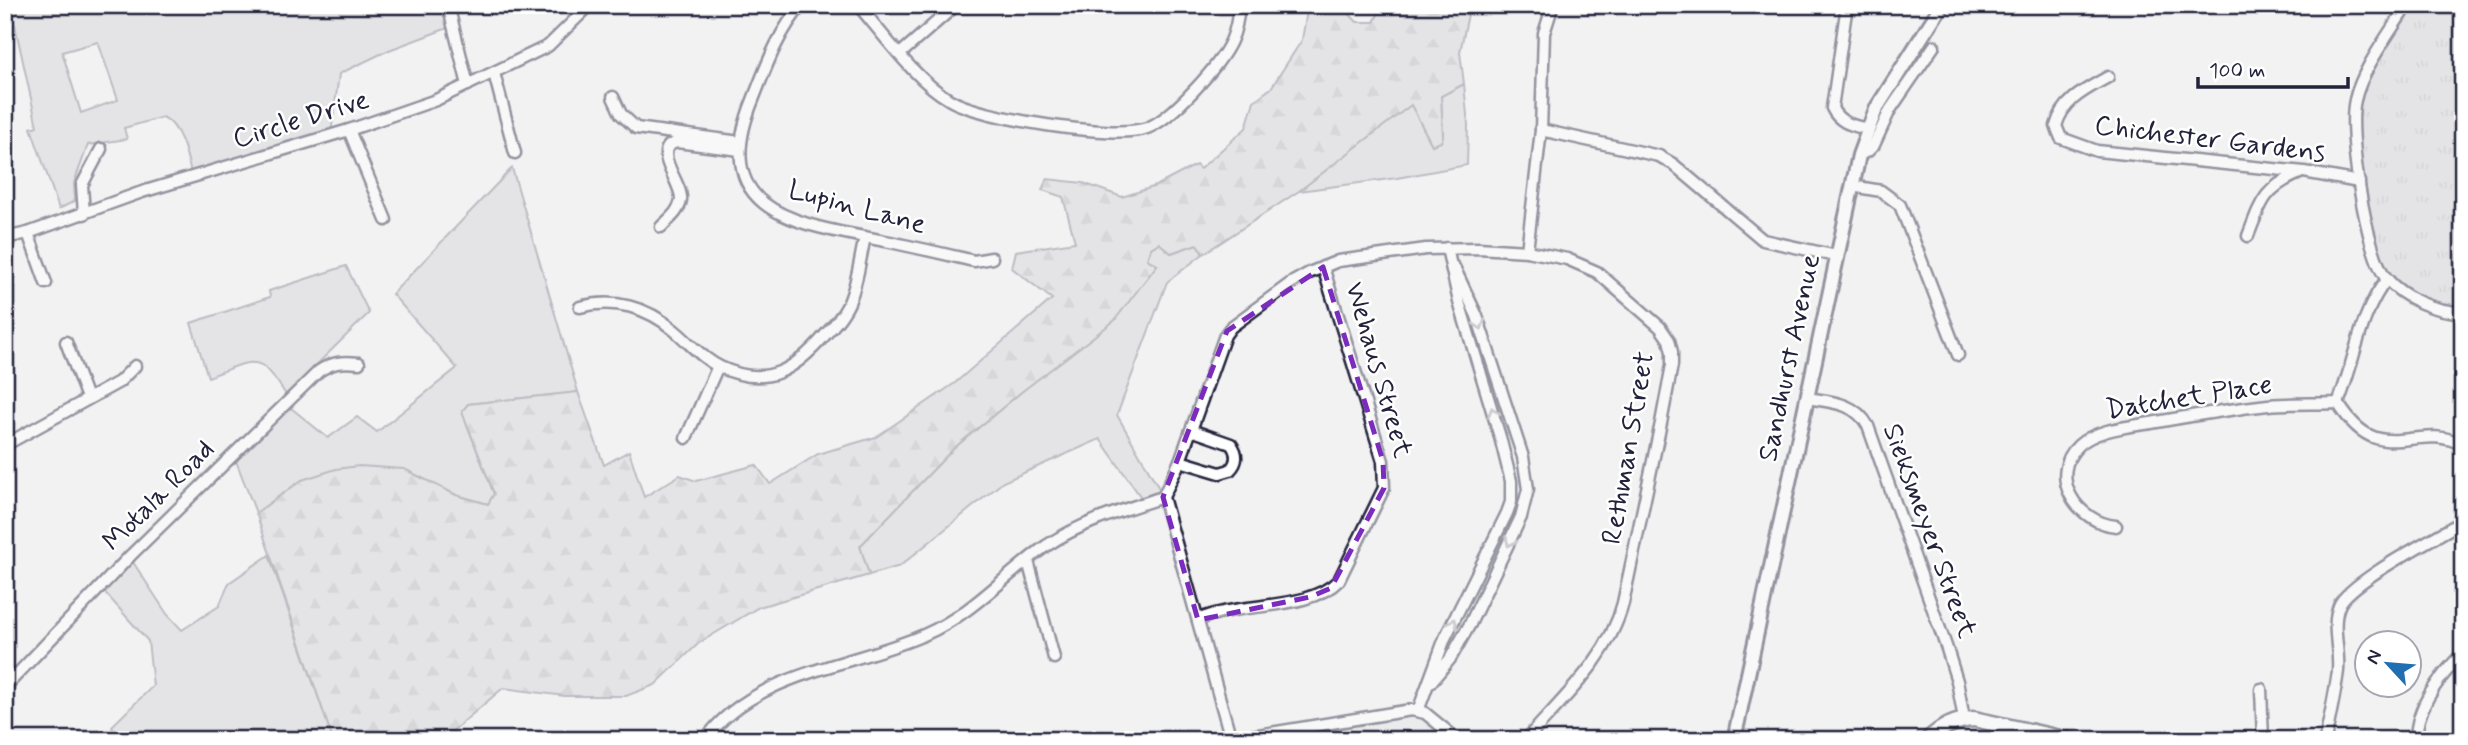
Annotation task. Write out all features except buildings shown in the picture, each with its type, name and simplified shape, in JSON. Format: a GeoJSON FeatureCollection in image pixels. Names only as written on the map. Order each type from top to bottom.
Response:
{"type":"FeatureCollection","features":[{"type":"Feature","properties":{"kind":"main road"},"geometry":{"type":"LineString","coordinates":[[1928,740],[1947,726],[1964,719],[1989,721],[2069,740]]}},
{"type":"Feature","properties":{"kind":"street"},"geometry":{"type":"LineString","coordinates":[[448,5],[468,85]]}},
{"type":"Feature","properties":{"kind":"street","name":"Circle Drive"},"geometry":{"type":"LineString","coordinates":[[5,238],[28,233],[142,192],[349,130],[436,100],[548,46],[590,5]]}},
{"type":"Feature","properties":{"kind":"street","name":"Lupin Lane"},"geometry":{"type":"LineString","coordinates":[[802,5],[777,43],[751,105],[740,146],[742,171],[750,188],[774,211],[804,224],[974,261],[992,258]]}},
{"type":"Feature","properties":{"kind":"street"},"geometry":{"type":"LineString","coordinates":[[858,5],[900,54],[934,89],[948,99],[975,111],[1089,130],[1126,132],[1150,127],[1181,104],[1227,49],[1236,25],[1239,5]]}},
{"type":"Feature","properties":{"kind":"street"},"geometry":{"type":"LineString","coordinates":[[900,54],[956,5]]}},
{"type":"Feature","properties":{"kind":"street"},"geometry":{"type":"LineString","coordinates":[[1527,251],[1541,130],[1544,33],[1553,5]]}},
{"type":"Feature","properties":{"kind":"street"},"geometry":{"type":"LineString","coordinates":[[1847,5],[1832,108],[1844,122],[1867,129]]}},
{"type":"Feature","properties":{"kind":"street","name":"Sandhurst Avenue"},"geometry":{"type":"LineString","coordinates":[[1734,740],[1859,155],[1876,108],[1942,5]]}},
{"type":"Feature","properties":{"kind":"street"},"geometry":{"type":"LineString","coordinates":[[2407,5],[2357,91],[2352,117],[2359,182],[2377,262],[2387,279],[2409,296],[2437,310],[2463,312]]}},
{"type":"Feature","properties":{"kind":"street"},"geometry":{"type":"LineString","coordinates":[[1859,155],[1874,145],[1890,110],[1934,46]]}},
{"type":"Feature","properties":{"kind":"street"},"geometry":{"type":"LineString","coordinates":[[494,73],[515,153]]}},
{"type":"Feature","properties":{"kind":"street","name":"Chichester Gardens"},"geometry":{"type":"LineString","coordinates":[[2108,77],[2067,103],[2056,126],[2061,138],[2096,151],[2304,172],[2359,182]]}},
{"type":"Feature","properties":{"kind":"street"},"geometry":{"type":"LineString","coordinates":[[613,97],[621,114],[636,128],[740,146]]}},
{"type":"Feature","properties":{"kind":"street"},"geometry":{"type":"LineString","coordinates":[[349,130],[386,220]]}},
{"type":"Feature","properties":{"kind":"street"},"geometry":{"type":"LineString","coordinates":[[1541,130],[1659,156],[1673,164],[1763,240],[1836,256]]}},
{"type":"Feature","properties":{"kind":"street"},"geometry":{"type":"LineString","coordinates":[[661,227],[676,213],[681,200],[666,160],[666,150],[670,145],[677,142],[740,146]]}},
{"type":"Feature","properties":{"kind":"street"},"geometry":{"type":"LineString","coordinates":[[84,214],[82,185],[101,149]]}},
{"type":"Feature","properties":{"kind":"street"},"geometry":{"type":"LineString","coordinates":[[2248,236],[2259,206],[2269,190],[2287,178],[2304,172]]}},
{"type":"Feature","properties":{"kind":"street"},"geometry":{"type":"LineString","coordinates":[[1852,186],[1881,191],[1900,205],[1958,355]]}},
{"type":"Feature","properties":{"kind":"street"},"geometry":{"type":"LineString","coordinates":[[28,233],[46,283]]}},
{"type":"Feature","properties":{"kind":"street"},"geometry":{"type":"LineString","coordinates":[[580,307],[608,303],[644,311],[675,330],[700,354],[718,366],[741,375],[758,377],[791,368],[808,355],[841,316],[849,302],[865,237]]}},
{"type":"Feature","properties":{"kind":"street"},"geometry":{"type":"LineString","coordinates":[[1418,710],[1445,638],[1507,513],[1513,488],[1459,302],[1447,248]]}},
{"type":"Feature","properties":{"kind":"street","name":"Rethman Street"},"geometry":{"type":"LineString","coordinates":[[1163,496],[1180,461],[1227,331],[1291,283],[1338,261],[1447,248],[1527,251],[1573,260],[1597,272],[1660,327],[1669,340],[1672,360],[1628,579],[1614,630],[1609,642],[1592,664],[1526,740]]}},
{"type":"Feature","properties":{"kind":"street"},"geometry":{"type":"LineString","coordinates":[[1427,686],[1450,659],[1470,624],[1521,517],[1528,489],[1523,457],[1477,316],[1451,263]]}},
{"type":"Feature","properties":{"kind":"street","name":"Wehaus Street"},"geometry":{"type":"LineString","coordinates":[[1198,620],[1216,613],[1310,597],[1331,588],[1339,580],[1384,488],[1383,461],[1323,267]]}},
{"type":"Feature","properties":{"kind":"street"},"geometry":{"type":"LineString","coordinates":[[2387,279],[2361,327],[2338,403],[2346,416],[2380,441],[2440,438],[2463,445]]}},
{"type":"Feature","properties":{"kind":"street"},"geometry":{"type":"LineString","coordinates":[[66,342],[87,398]]}},
{"type":"Feature","properties":{"kind":"street","name":"Motala Road"},"geometry":{"type":"LineString","coordinates":[[5,687],[139,547],[319,371],[341,361],[359,363]]}},
{"type":"Feature","properties":{"kind":"street"},"geometry":{"type":"LineString","coordinates":[[5,445],[119,382],[135,366]]}},
{"type":"Feature","properties":{"kind":"street"},"geometry":{"type":"LineString","coordinates":[[686,438],[718,366]]}},
{"type":"Feature","properties":{"kind":"street","name":"Sieksmeyer Street"},"geometry":{"type":"LineString","coordinates":[[1807,398],[1850,406],[1863,416],[1868,426],[1947,649],[1957,681],[1964,719]]}},
{"type":"Feature","properties":{"kind":"street","name":"Datchet Place"},"geometry":{"type":"LineString","coordinates":[[2116,526],[2096,522],[2082,512],[2066,485],[2065,471],[2072,455],[2080,444],[2094,436],[2117,429],[2231,410],[2270,405],[2338,403]]}},
{"type":"Feature","properties":{"kind":"street"},"geometry":{"type":"LineString","coordinates":[[1180,461],[1220,473],[1230,470],[1236,462],[1236,451],[1231,444],[1191,430]]}},
{"type":"Feature","properties":{"kind":"street"},"geometry":{"type":"LineString","coordinates":[[705,740],[736,708],[767,689],[939,628],[960,615],[1064,535],[1094,520],[1163,496],[1229,739],[1389,712],[1418,710],[1458,740]]}},
{"type":"Feature","properties":{"kind":"street"},"geometry":{"type":"LineString","coordinates":[[2325,740],[2338,669],[2336,623],[2339,606],[2347,594],[2364,581],[2463,521]]}},
{"type":"Feature","properties":{"kind":"street"},"geometry":{"type":"LineString","coordinates":[[1028,561],[1055,658]]}},
{"type":"Feature","properties":{"kind":"street"},"geometry":{"type":"LineString","coordinates":[[2416,740],[2420,714],[2437,682],[2463,653]]}},
{"type":"Feature","properties":{"kind":"street"},"geometry":{"type":"LineString","coordinates":[[2261,689],[2263,740]]}},
{"type":"Feature","properties":{"kind":"highlighted area"},"geometry":{"type":"Polygon","coordinates":[[[1323,267],[1383,461],[1384,488],[1331,588],[1310,597],[1198,620],[1163,497],[1227,331],[1323,267]]]}},
{"type":"Feature","properties":{"kind":"shaded area"},"geometry":{"type":"Polygon","coordinates":[[[1418,711],[1457,740],[1229,740],[1418,711]]]}},
{"type":"Feature","properties":{"kind":"green space"},"geometry":{"type":"Polygon","coordinates":[[[5,5],[448,5],[453,26],[389,50],[339,74],[331,134],[192,177],[179,135],[163,117],[124,128],[127,139],[88,145],[74,183],[75,201],[59,209],[31,128],[37,126],[15,25],[5,27],[5,5]],[[98,42],[62,52],[81,113],[118,100],[98,42]]]}},
{"type":"Feature","properties":{"kind":"green space"},"geometry":{"type":"Polygon","coordinates":[[[1308,5],[1341,5],[1357,22],[1374,22],[1383,5],[1470,5],[1460,52],[1464,84],[1441,96],[1441,142],[1432,145],[1411,105],[1299,191],[1203,254],[1197,244],[1171,253],[1159,243],[1151,248],[1147,259],[1157,265],[1114,321],[1020,393],[953,449],[860,546],[869,575],[759,607],[699,643],[655,685],[626,696],[565,696],[503,688],[442,740],[333,740],[256,513],[302,480],[336,469],[359,466],[404,469],[456,495],[488,504],[494,494],[462,411],[468,404],[578,392],[604,465],[629,451],[644,497],[680,475],[696,481],[756,465],[770,484],[818,454],[876,437],[955,383],[1052,299],[1012,268],[1016,251],[1075,242],[1063,197],[1042,190],[1047,179],[1083,183],[1122,197],[1156,186],[1196,165],[1200,169],[1246,128],[1254,101],[1271,88],[1302,40],[1308,5]]]}},
{"type":"Feature","properties":{"kind":"green space"},"geometry":{"type":"Polygon","coordinates":[[[2406,5],[2463,5],[2463,313],[2438,311],[2387,280],[2364,210],[2353,104],[2406,5]]]}},
{"type":"Feature","properties":{"kind":"green space"},"geometry":{"type":"Polygon","coordinates":[[[1464,84],[1468,125],[1467,165],[1397,178],[1299,191],[1411,104],[1432,145],[1443,136],[1441,96],[1464,84]]]}},
{"type":"Feature","properties":{"kind":"green space"},"geometry":{"type":"Polygon","coordinates":[[[512,168],[578,392],[468,404],[462,412],[494,494],[488,504],[456,495],[404,469],[302,480],[256,513],[233,453],[285,403],[328,438],[357,417],[377,432],[457,368],[392,294],[512,168]]]}},
{"type":"Feature","properties":{"kind":"green space"},"geometry":{"type":"Polygon","coordinates":[[[1159,242],[1171,253],[1197,244],[1203,254],[1167,282],[1117,415],[1164,497],[1145,503],[1100,439],[1003,482],[900,566],[869,575],[860,546],[953,449],[1020,393],[1157,265],[1147,259],[1151,248],[1159,242]]]}},
{"type":"Feature","properties":{"kind":"green space"},"geometry":{"type":"Polygon","coordinates":[[[346,266],[369,313],[286,395],[268,371],[254,363],[236,366],[208,377],[191,323],[270,297],[269,291],[346,266]]]}},
{"type":"Feature","properties":{"kind":"green space"},"geometry":{"type":"Polygon","coordinates":[[[269,555],[333,740],[116,740],[112,726],[153,686],[148,641],[100,587],[129,556],[167,614],[182,630],[219,606],[229,583],[269,555]]]}}]}
